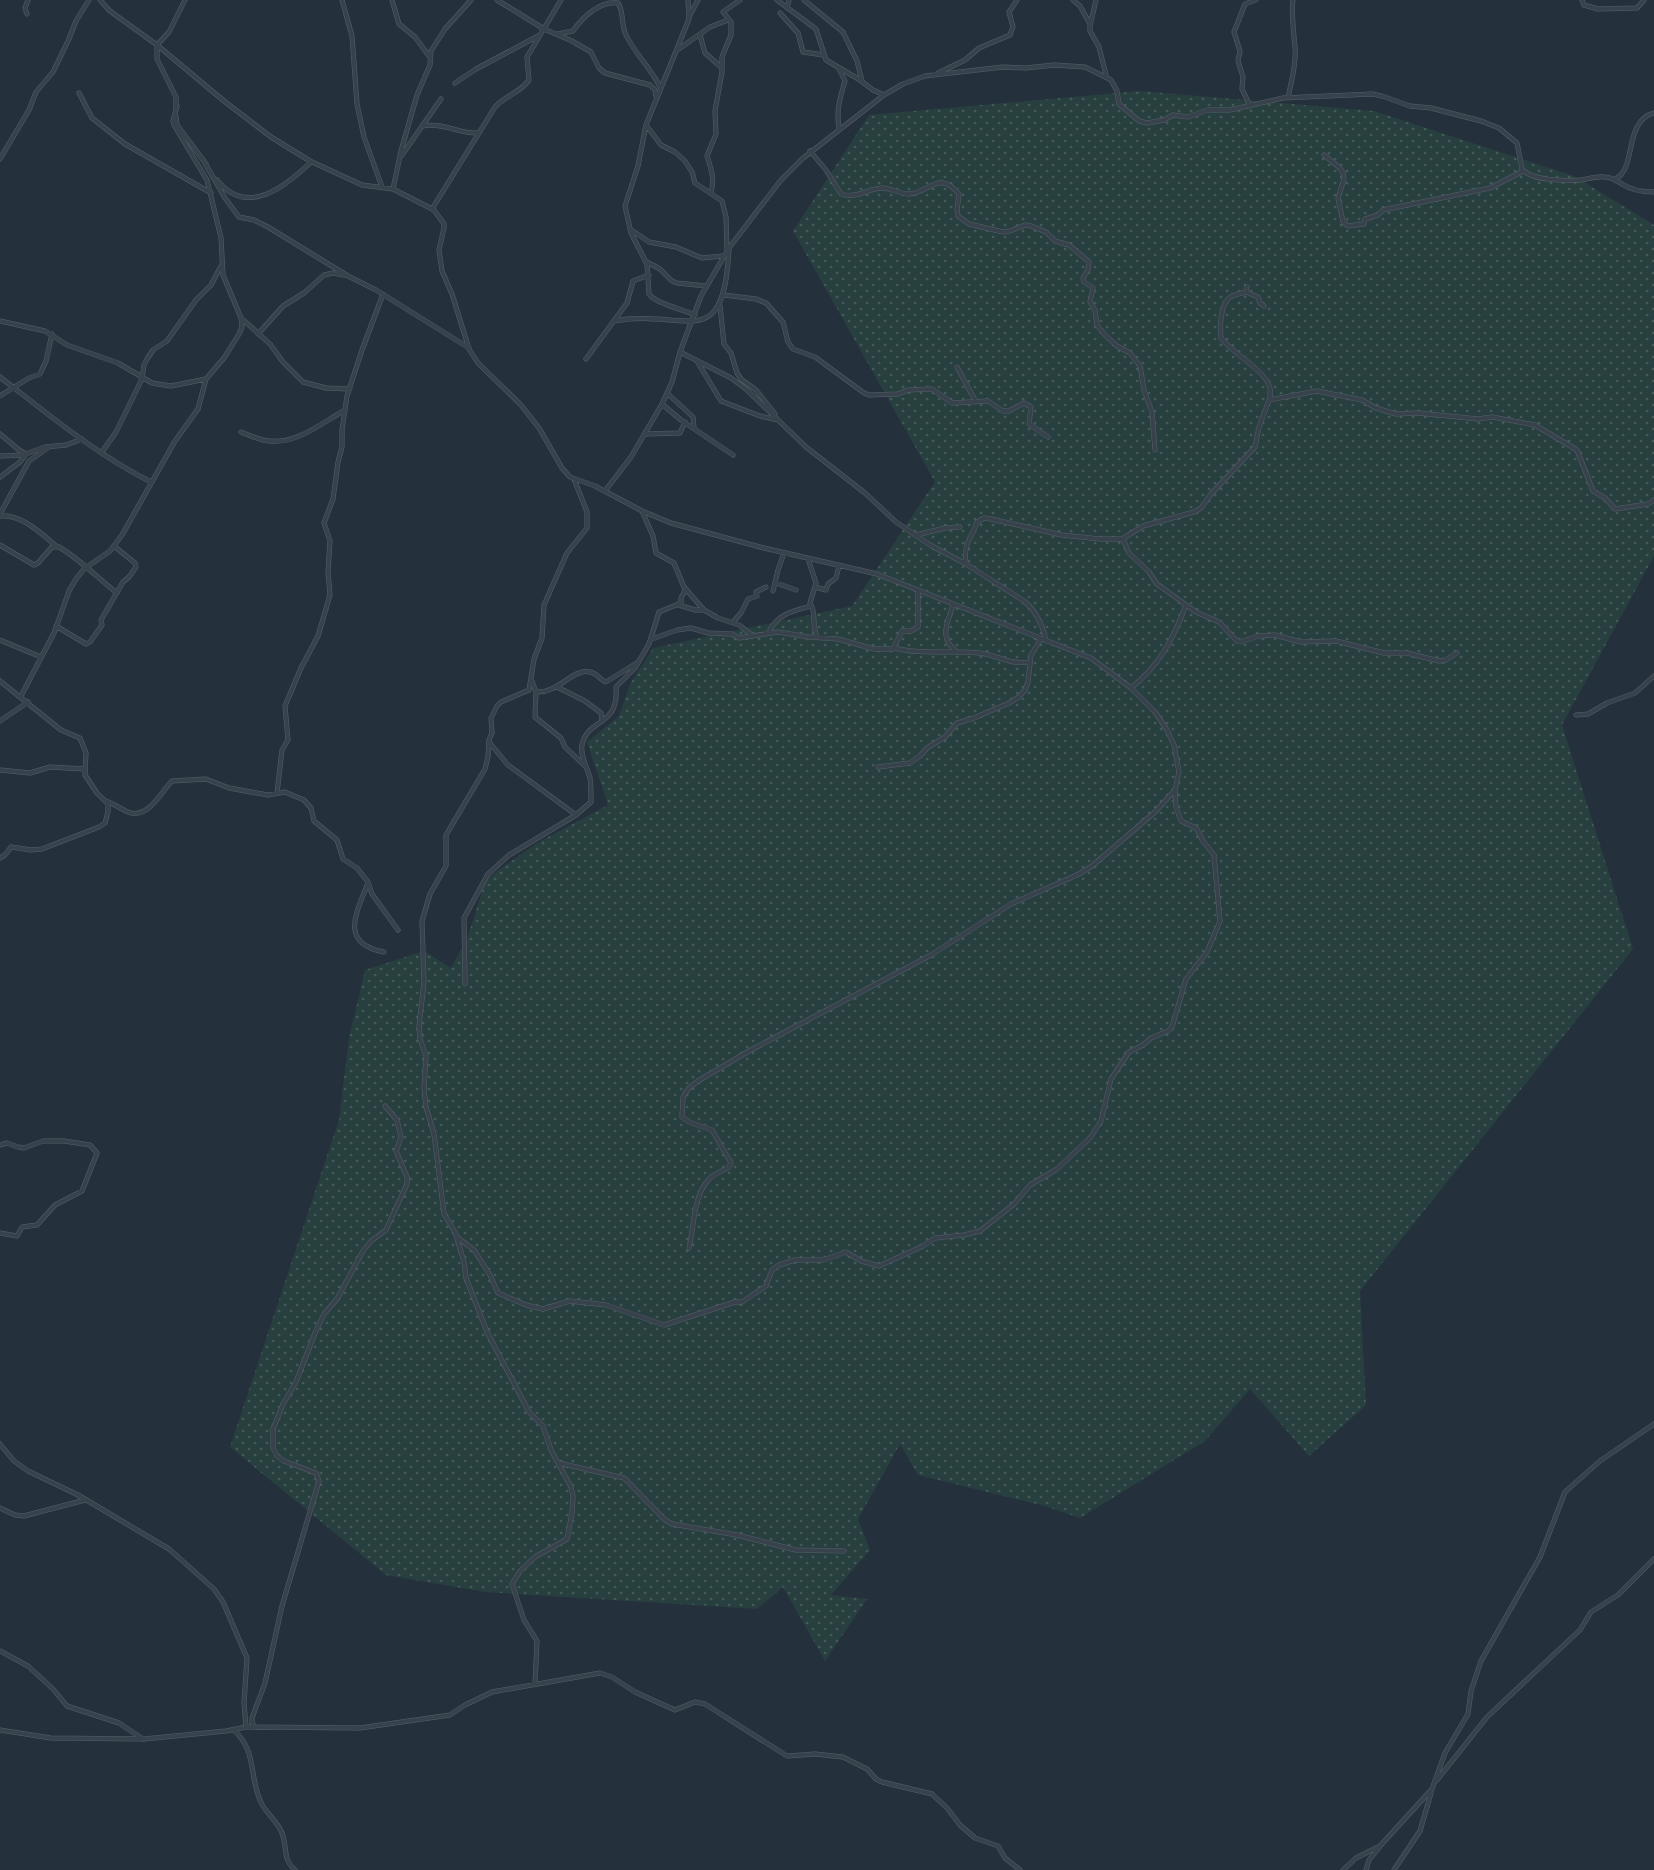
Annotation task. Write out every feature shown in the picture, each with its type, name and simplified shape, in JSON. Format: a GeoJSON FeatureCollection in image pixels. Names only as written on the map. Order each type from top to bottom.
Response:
{"type":"FeatureCollection","features":[{"type":"Feature","properties":{"kind":"street"},"geometry":{"type":"LineString","coordinates":[[27,14],[28,0]]}},
{"type":"Feature","properties":{"kind":"street"},"geometry":{"type":"LineString","coordinates":[[0,159],[26,115],[36,92],[53,72],[69,41],[74,24],[89,0]]}},
{"type":"Feature","properties":{"kind":"street"},"geometry":{"type":"LineString","coordinates":[[100,0],[110,11],[157,45],[224,101],[311,162],[362,185],[393,189],[432,209],[444,224],[439,261],[469,349],[478,363],[521,405],[539,428],[562,468],[574,478],[670,523],[868,572],[1091,658],[1131,688],[1155,712],[1167,730],[1174,745],[1179,772],[1174,790],[1181,821],[1196,828],[1215,858],[1220,921],[1209,948],[1186,979],[1170,1029],[1130,1050],[1114,1075],[1101,1121],[1090,1138],[1057,1169],[1030,1185],[1018,1201],[982,1229],[964,1235],[935,1238],[879,1266],[861,1261],[846,1252],[823,1260],[786,1262],[772,1270],[766,1286],[742,1302],[735,1302],[664,1325],[606,1305],[570,1301],[543,1309],[513,1301],[498,1293],[474,1250],[457,1238]]}},
{"type":"Feature","properties":{"kind":"street"},"geometry":{"type":"LineString","coordinates":[[185,0],[169,32],[157,45],[157,59],[176,97],[176,122],[218,182],[240,197],[273,193],[311,162]]}},
{"type":"Feature","properties":{"kind":"street"},"geometry":{"type":"LineString","coordinates":[[342,0],[352,36],[357,104],[364,137],[382,188]]}},
{"type":"Feature","properties":{"kind":"street"},"geometry":{"type":"LineString","coordinates":[[392,0],[399,24],[415,36],[429,56],[430,65],[417,95],[393,189]]}},
{"type":"Feature","properties":{"kind":"street"},"geometry":{"type":"LineString","coordinates":[[429,56],[445,29],[471,0]]}},
{"type":"Feature","properties":{"kind":"street"},"geometry":{"type":"LineString","coordinates":[[496,0],[544,29],[591,52],[599,68],[605,73],[650,85],[655,90],[657,99]]}},
{"type":"Feature","properties":{"kind":"street"},"geometry":{"type":"LineString","coordinates":[[432,209],[498,104],[524,87],[529,80],[526,59],[561,0]]}},
{"type":"Feature","properties":{"kind":"street"},"geometry":{"type":"LineString","coordinates":[[557,34],[573,31],[599,4],[609,0],[613,1],[620,6],[624,32],[630,43],[653,73],[660,87]]}},
{"type":"Feature","properties":{"kind":"street"},"geometry":{"type":"LineString","coordinates":[[688,0],[690,16]]}},
{"type":"Feature","properties":{"kind":"street"},"geometry":{"type":"LineString","coordinates":[[695,315],[672,305],[654,301],[649,294],[649,275],[645,261],[629,228],[626,206],[638,166],[646,125],[698,0]]}},
{"type":"Feature","properties":{"kind":"street"},"geometry":{"type":"LineString","coordinates":[[711,192],[714,183],[711,166],[706,156],[715,138],[715,111],[722,57],[731,35],[729,20],[723,14],[724,10],[740,0]]}},
{"type":"Feature","properties":{"kind":"street"},"geometry":{"type":"LineString","coordinates":[[777,0],[816,29],[826,60],[884,95]]}},
{"type":"Feature","properties":{"kind":"street"},"geometry":{"type":"LineString","coordinates":[[787,8],[789,0]]}},
{"type":"Feature","properties":{"kind":"street"},"geometry":{"type":"LineString","coordinates":[[804,0],[843,32],[857,61],[863,82]]}},
{"type":"Feature","properties":{"kind":"street"},"geometry":{"type":"LineString","coordinates":[[935,75],[965,60],[983,46],[1010,35],[1013,27],[1010,12],[1017,0]]}},
{"type":"Feature","properties":{"kind":"street"},"geometry":{"type":"LineString","coordinates":[[1073,0],[1080,6],[1090,25]]}},
{"type":"Feature","properties":{"kind":"street"},"geometry":{"type":"LineString","coordinates":[[1096,0],[1090,31],[1100,50],[1106,76]]}},
{"type":"Feature","properties":{"kind":"street"},"geometry":{"type":"LineString","coordinates":[[1250,106],[1242,89],[1243,77],[1238,61],[1240,51],[1234,32],[1245,4],[1256,0]]}},
{"type":"Feature","properties":{"kind":"street"},"geometry":{"type":"LineString","coordinates":[[1288,98],[1295,53],[1293,0]]}},
{"type":"Feature","properties":{"kind":"street"},"geometry":{"type":"LineString","coordinates":[[1582,0],[1588,7],[1607,9],[1637,8],[1644,0]]}},
{"type":"Feature","properties":{"kind":"street"},"geometry":{"type":"LineString","coordinates":[[780,13],[798,33],[803,52],[824,55]]}},
{"type":"Feature","properties":{"kind":"street"},"geometry":{"type":"LineString","coordinates":[[675,51],[710,27],[729,20]]}},
{"type":"Feature","properties":{"kind":"street"},"geometry":{"type":"LineString","coordinates":[[700,34],[705,53],[722,67]]}},
{"type":"Feature","properties":{"kind":"street"},"geometry":{"type":"LineString","coordinates":[[455,83],[476,69],[541,35]]}},
{"type":"Feature","properties":{"kind":"street"},"geometry":{"type":"LineString","coordinates":[[605,491],[645,434],[668,393],[680,352],[706,286],[728,249],[781,180],[810,151],[884,95],[903,84],[935,75],[1003,67],[1026,68],[1054,65],[1088,67],[1106,76],[1113,84],[1119,105],[1140,122],[1147,123],[1164,120],[1173,115],[1188,117],[1210,110],[1230,110],[1288,98],[1372,94],[1410,106],[1431,108],[1481,121],[1499,128],[1515,141],[1519,148],[1523,171]]}},
{"type":"Feature","properties":{"kind":"street"},"geometry":{"type":"LineString","coordinates":[[838,68],[845,81],[838,104],[839,128]]}},
{"type":"Feature","properties":{"kind":"street"},"geometry":{"type":"LineString","coordinates":[[79,93],[93,118],[125,144],[212,193]]}},
{"type":"Feature","properties":{"kind":"street"},"geometry":{"type":"LineString","coordinates":[[400,158],[441,99]]}},
{"type":"Feature","properties":{"kind":"street"},"geometry":{"type":"LineString","coordinates":[[177,106],[172,121],[202,169],[212,193],[221,238],[223,275],[242,318],[270,344],[283,362],[303,381],[326,388],[350,389]]}},
{"type":"Feature","properties":{"kind":"street"},"geometry":{"type":"LineString","coordinates":[[1614,179],[1621,176],[1634,134],[1641,122],[1654,113]]}},
{"type":"Feature","properties":{"kind":"street"},"geometry":{"type":"LineString","coordinates":[[422,126],[437,124],[467,133],[479,133]]}},
{"type":"Feature","properties":{"kind":"street"},"geometry":{"type":"LineString","coordinates":[[646,125],[661,145],[685,160],[695,183],[711,192],[722,201],[724,206],[728,249],[724,294],[720,305],[723,339],[741,379],[756,390],[806,447],[872,499],[894,520],[1030,606],[1040,622],[1043,640],[1031,655],[1024,690],[1013,700],[974,718],[957,723],[945,737],[927,748],[910,763],[879,767]]}},
{"type":"Feature","properties":{"kind":"street"},"geometry":{"type":"LineString","coordinates":[[810,151],[826,170],[841,194],[854,196],[885,188],[910,194],[936,182],[942,182],[959,194],[958,216],[969,224],[1003,232],[1031,225],[1048,233],[1055,241],[1069,245],[1072,250],[1086,258],[1089,263],[1088,270],[1083,278],[1093,288],[1090,302],[1095,310],[1097,325],[1117,346],[1130,353],[1140,366],[1144,390],[1152,412],[1155,450]]}},
{"type":"Feature","properties":{"kind":"street"},"geometry":{"type":"LineString","coordinates":[[1324,155],[1343,173],[1344,179],[1338,198],[1343,222],[1348,226],[1364,224],[1365,219],[1378,215],[1383,210],[1490,188],[1523,171],[1540,178],[1551,179],[1578,180],[1605,177],[1633,189],[1654,192]]}},
{"type":"Feature","properties":{"kind":"street"},"geometry":{"type":"LineString","coordinates":[[206,165],[239,217],[254,220],[268,227],[348,276],[383,294],[469,349]]}},
{"type":"Feature","properties":{"kind":"street"},"geometry":{"type":"LineString","coordinates":[[629,228],[649,242],[676,247],[702,258],[724,256]]}},
{"type":"Feature","properties":{"kind":"street"},"geometry":{"type":"LineString","coordinates":[[645,261],[660,269],[672,281],[706,286]]}},
{"type":"Feature","properties":{"kind":"street"},"geometry":{"type":"LineString","coordinates":[[102,452],[116,432],[142,379],[144,365],[152,352],[167,341],[196,300],[211,285],[222,266]]}},
{"type":"Feature","properties":{"kind":"street"},"geometry":{"type":"LineString","coordinates":[[258,333],[283,306],[304,293],[324,275],[333,273],[348,276]]}},
{"type":"Feature","properties":{"kind":"street"},"geometry":{"type":"LineString","coordinates":[[586,359],[630,298],[633,281],[649,275]]}},
{"type":"Feature","properties":{"kind":"street"},"geometry":{"type":"LineString","coordinates":[[966,564],[966,544],[973,535],[977,522],[984,518],[1019,523],[1035,530],[1056,534],[1123,539],[1143,526],[1171,520],[1201,508],[1211,494],[1256,447],[1259,427],[1270,399],[1269,383],[1221,338],[1222,314],[1229,297],[1246,289],[1258,297],[1264,306]]}},
{"type":"Feature","properties":{"kind":"street"},"geometry":{"type":"LineString","coordinates":[[277,793],[282,750],[288,740],[285,706],[318,636],[330,595],[328,572],[330,541],[324,523],[333,499],[350,389],[383,294]]}},
{"type":"Feature","properties":{"kind":"street"},"geometry":{"type":"LineString","coordinates":[[724,294],[756,299],[766,303],[783,322],[788,342],[793,349],[817,358],[864,393],[869,395],[898,394],[909,390],[930,388],[952,403],[988,401],[1003,411],[1026,403],[1030,407],[1029,424],[1048,437]]}},
{"type":"Feature","properties":{"kind":"street"},"geometry":{"type":"LineString","coordinates":[[614,321],[647,318],[692,322],[706,318],[720,305]]}},
{"type":"Feature","properties":{"kind":"street"},"geometry":{"type":"LineString","coordinates":[[21,696],[56,626],[69,591],[79,574],[114,546],[178,435],[198,409],[206,379],[224,358],[239,334],[242,318]]}},
{"type":"Feature","properties":{"kind":"street"},"geometry":{"type":"LineString","coordinates":[[0,321],[26,325],[52,334],[66,345],[118,363],[142,379],[168,386],[191,384],[206,379]]}},
{"type":"Feature","properties":{"kind":"street"},"geometry":{"type":"LineString","coordinates":[[0,396],[40,374],[46,361],[52,334]]}},
{"type":"Feature","properties":{"kind":"street"},"geometry":{"type":"LineString","coordinates":[[680,352],[731,378],[784,424]]}},
{"type":"Feature","properties":{"kind":"street"},"geometry":{"type":"LineString","coordinates":[[697,361],[721,401],[760,416],[779,420]]}},
{"type":"Feature","properties":{"kind":"street"},"geometry":{"type":"LineString","coordinates":[[957,367],[976,402]]}},
{"type":"Feature","properties":{"kind":"street"},"geometry":{"type":"LineString","coordinates":[[0,377],[82,439],[151,483]]}},
{"type":"Feature","properties":{"kind":"street"},"geometry":{"type":"LineString","coordinates":[[1270,399],[1317,391],[1355,398],[1396,414],[1419,413],[1478,419],[1492,417],[1535,425],[1577,450],[1592,489],[1615,509],[1648,504],[1654,500]]}},
{"type":"Feature","properties":{"kind":"street"},"geometry":{"type":"LineString","coordinates":[[668,393],[692,416],[694,428]]}},
{"type":"Feature","properties":{"kind":"street"},"geometry":{"type":"LineString","coordinates":[[662,404],[733,454]]}},
{"type":"Feature","properties":{"kind":"street"},"geometry":{"type":"LineString","coordinates":[[241,432],[264,441],[295,438],[346,410]]}},
{"type":"Feature","properties":{"kind":"street"},"geometry":{"type":"LineString","coordinates":[[645,434],[680,433],[685,422]]}},
{"type":"Feature","properties":{"kind":"street"},"geometry":{"type":"LineString","coordinates":[[0,434],[26,454]]}},
{"type":"Feature","properties":{"kind":"street"},"geometry":{"type":"LineString","coordinates":[[0,456],[26,454],[82,439]]}},
{"type":"Feature","properties":{"kind":"street"},"geometry":{"type":"LineString","coordinates":[[49,447],[29,461],[0,515],[12,516],[23,521],[87,567],[92,574],[117,593]]}},
{"type":"Feature","properties":{"kind":"street"},"geometry":{"type":"LineString","coordinates":[[0,477],[20,462],[26,454]]}},
{"type":"Feature","properties":{"kind":"street"},"geometry":{"type":"LineString","coordinates":[[535,1684],[537,1641],[524,1620],[512,1584],[520,1571],[535,1557],[564,1542],[568,1537],[573,1496],[571,1487],[551,1450],[543,1426],[529,1412],[488,1332],[466,1278],[457,1238],[444,1214],[434,1134],[426,1107],[425,1052],[420,1039],[419,1026],[424,982],[421,928],[430,894],[446,866],[446,835],[483,773],[492,733],[491,718],[497,706],[529,690],[534,659],[542,638],[544,605],[567,553],[587,528],[587,512],[574,478]]}},
{"type":"Feature","properties":{"kind":"street"},"geometry":{"type":"LineString","coordinates":[[642,511],[653,536],[656,553],[674,563],[686,589],[704,610],[744,628],[754,636]]}},
{"type":"Feature","properties":{"kind":"street"},"geometry":{"type":"LineString","coordinates":[[916,535],[960,527]]}},
{"type":"Feature","properties":{"kind":"street"},"geometry":{"type":"LineString","coordinates":[[1123,539],[1129,553],[1142,564],[1157,584],[1200,614],[1219,622],[1233,639],[1240,642],[1253,637],[1275,635],[1301,642],[1336,641],[1384,653],[1407,653],[1439,662],[1457,653]]}},
{"type":"Feature","properties":{"kind":"street"},"geometry":{"type":"LineString","coordinates":[[0,545],[34,565],[56,546]]}},
{"type":"Feature","properties":{"kind":"street"},"geometry":{"type":"LineString","coordinates":[[56,626],[87,644],[102,626],[101,620],[124,581],[136,566],[114,546]]}},
{"type":"Feature","properties":{"kind":"street"},"geometry":{"type":"LineString","coordinates":[[773,591],[784,553]]}},
{"type":"Feature","properties":{"kind":"street"},"geometry":{"type":"LineString","coordinates":[[808,558],[815,580],[810,603],[814,613],[812,625],[817,637]]}},
{"type":"Feature","properties":{"kind":"street"},"geometry":{"type":"LineString","coordinates":[[815,587],[826,590],[828,584],[836,578],[839,566]]}},
{"type":"Feature","properties":{"kind":"street"},"geometry":{"type":"LineString","coordinates":[[776,583],[796,590]]}},
{"type":"Feature","properties":{"kind":"street"},"geometry":{"type":"LineString","coordinates":[[732,622],[741,613],[748,599],[754,598],[757,591],[766,587]]}},
{"type":"Feature","properties":{"kind":"street"},"geometry":{"type":"LineString","coordinates":[[465,984],[464,918],[488,874],[509,855],[576,814],[591,801],[590,783],[582,745],[589,731],[612,713],[617,698],[617,686],[638,661],[652,639],[659,612],[681,603],[686,589]]}},
{"type":"Feature","properties":{"kind":"street"},"geometry":{"type":"LineString","coordinates":[[894,648],[902,631],[911,631],[918,627],[918,590]]}},
{"type":"Feature","properties":{"kind":"street"},"geometry":{"type":"LineString","coordinates":[[1131,688],[1152,670],[1177,627],[1186,604]]}},
{"type":"Feature","properties":{"kind":"street"},"geometry":{"type":"LineString","coordinates":[[678,605],[689,609],[704,610]]}},
{"type":"Feature","properties":{"kind":"street"},"geometry":{"type":"LineString","coordinates":[[953,605],[945,632],[950,646],[956,651]]}},
{"type":"Feature","properties":{"kind":"street"},"geometry":{"type":"LineString","coordinates":[[769,633],[772,625],[781,616],[811,606]]}},
{"type":"Feature","properties":{"kind":"street"},"geometry":{"type":"LineString","coordinates":[[652,639],[677,630],[691,628],[708,633],[732,634],[739,638],[778,632],[808,638],[838,639],[874,649],[894,648],[928,654],[956,651],[983,653],[1014,663],[1030,662]]}},
{"type":"Feature","properties":{"kind":"street"},"geometry":{"type":"LineString","coordinates":[[0,640],[41,657]]}},
{"type":"Feature","properties":{"kind":"street"},"geometry":{"type":"LineString","coordinates":[[536,692],[546,692],[583,671],[593,673],[606,682],[638,661]]}},
{"type":"Feature","properties":{"kind":"street"},"geometry":{"type":"LineString","coordinates":[[1576,715],[1588,714],[1607,703],[1635,693],[1654,676]]}},
{"type":"Feature","properties":{"kind":"street"},"geometry":{"type":"LineString","coordinates":[[532,680],[536,692],[535,717],[561,738],[565,747],[586,767]]}},
{"type":"Feature","properties":{"kind":"street"},"geometry":{"type":"LineString","coordinates":[[0,681],[61,730],[80,738],[86,753],[85,769],[88,781],[106,801],[128,812],[142,813],[172,781],[193,778],[206,779],[221,786],[268,795],[285,792],[308,803],[314,820],[337,840],[343,859],[357,868],[368,882],[372,894],[398,930]]}},
{"type":"Feature","properties":{"kind":"street"},"geometry":{"type":"LineString","coordinates":[[557,687],[585,701],[601,713],[602,720]]}},
{"type":"Feature","properties":{"kind":"street"},"geometry":{"type":"LineString","coordinates":[[0,721],[28,702]]}},
{"type":"Feature","properties":{"kind":"street"},"geometry":{"type":"LineString","coordinates":[[489,742],[508,765],[576,814]]}},
{"type":"Feature","properties":{"kind":"street"},"geometry":{"type":"LineString","coordinates":[[0,770],[30,772],[50,767],[85,769]]}},
{"type":"Feature","properties":{"kind":"street"},"geometry":{"type":"LineString","coordinates":[[689,1248],[693,1220],[705,1183],[729,1167],[730,1163],[712,1130],[689,1122],[682,1117],[683,1097],[689,1088],[743,1054],[931,955],[1011,904],[1079,874],[1092,866],[1155,812],[1174,790]]}},
{"type":"Feature","properties":{"kind":"street"},"geometry":{"type":"LineString","coordinates":[[0,858],[13,846],[31,850],[42,849],[99,827],[105,823],[108,812],[106,801]]}},
{"type":"Feature","properties":{"kind":"street"},"geometry":{"type":"LineString","coordinates":[[368,882],[354,920],[354,930],[366,946],[384,952]]}},
{"type":"Feature","properties":{"kind":"street"},"geometry":{"type":"LineString","coordinates":[[255,1728],[252,1718],[262,1691],[280,1612],[319,1481],[316,1473],[277,1456],[273,1448],[273,1429],[283,1404],[296,1382],[324,1314],[338,1299],[363,1251],[371,1241],[386,1230],[407,1184],[407,1176],[396,1153],[396,1147],[401,1138],[397,1120],[385,1106]]}},
{"type":"Feature","properties":{"kind":"street"},"geometry":{"type":"LineString","coordinates":[[0,1145],[7,1143],[24,1148],[41,1142],[58,1141],[90,1145],[97,1153],[85,1187],[80,1193],[55,1205],[37,1225],[22,1227],[17,1236],[0,1233]]}},
{"type":"Feature","properties":{"kind":"street"},"geometry":{"type":"LineString","coordinates":[[1394,1870],[1420,1831],[1444,1753],[1468,1714],[1471,1691],[1481,1662],[1540,1557],[1565,1492],[1600,1461],[1654,1424]]}},
{"type":"Feature","properties":{"kind":"street"},"geometry":{"type":"LineString","coordinates":[[0,1444],[14,1461],[28,1471],[87,1500],[169,1549],[214,1589],[223,1602],[247,1658],[244,1703],[246,1727]]}},
{"type":"Feature","properties":{"kind":"street"},"geometry":{"type":"LineString","coordinates":[[558,1463],[624,1479],[665,1520],[672,1524],[737,1535],[796,1550],[844,1551]]}},
{"type":"Feature","properties":{"kind":"street"},"geometry":{"type":"LineString","coordinates":[[0,1508],[15,1515],[24,1516],[87,1500]]}},
{"type":"Feature","properties":{"kind":"street"},"geometry":{"type":"LineString","coordinates":[[1366,1870],[1369,1860],[1380,1846],[1433,1788],[1444,1769],[1458,1756],[1487,1717],[1580,1630],[1590,1612],[1617,1595],[1654,1559]]}},
{"type":"Feature","properties":{"kind":"street"},"geometry":{"type":"LineString","coordinates":[[0,1651],[28,1666],[53,1689],[67,1706],[119,1723],[144,1739]]}},
{"type":"Feature","properties":{"kind":"street"},"geometry":{"type":"LineString","coordinates":[[0,1730],[51,1738],[144,1739],[246,1727],[358,1728],[444,1716],[486,1694],[600,1673],[675,1710],[695,1702],[705,1704],[787,1756],[815,1754],[843,1757],[867,1769],[882,1782],[934,1795],[963,1828],[975,1838],[998,1846],[1005,1858],[1020,1870]]}},
{"type":"Feature","properties":{"kind":"street"},"geometry":{"type":"LineString","coordinates":[[234,1730],[246,1745],[260,1801],[279,1827],[283,1836],[285,1857],[296,1870]]}},
{"type":"Feature","properties":{"kind":"street"},"geometry":{"type":"LineString","coordinates":[[1343,1870],[1356,1858],[1380,1846]]}},
{"type":"Feature","properties":{"kind":"green space"},"geometry":{"type":"Polygon","coordinates":[[[1140,91],[1374,111],[1574,176],[1654,225],[1654,556],[1562,725],[1633,949],[1360,1291],[1366,1405],[1309,1456],[1250,1389],[1205,1441],[1080,1518],[1045,1506],[918,1475],[900,1444],[858,1519],[870,1550],[831,1595],[867,1599],[825,1661],[783,1587],[757,1609],[485,1592],[386,1575],[230,1447],[339,1120],[349,1038],[365,970],[424,951],[451,968],[467,939],[486,879],[537,843],[608,805],[587,742],[619,716],[630,684],[653,648],[852,606],[935,482],[793,231],[869,115],[1140,91]]]}}]}
